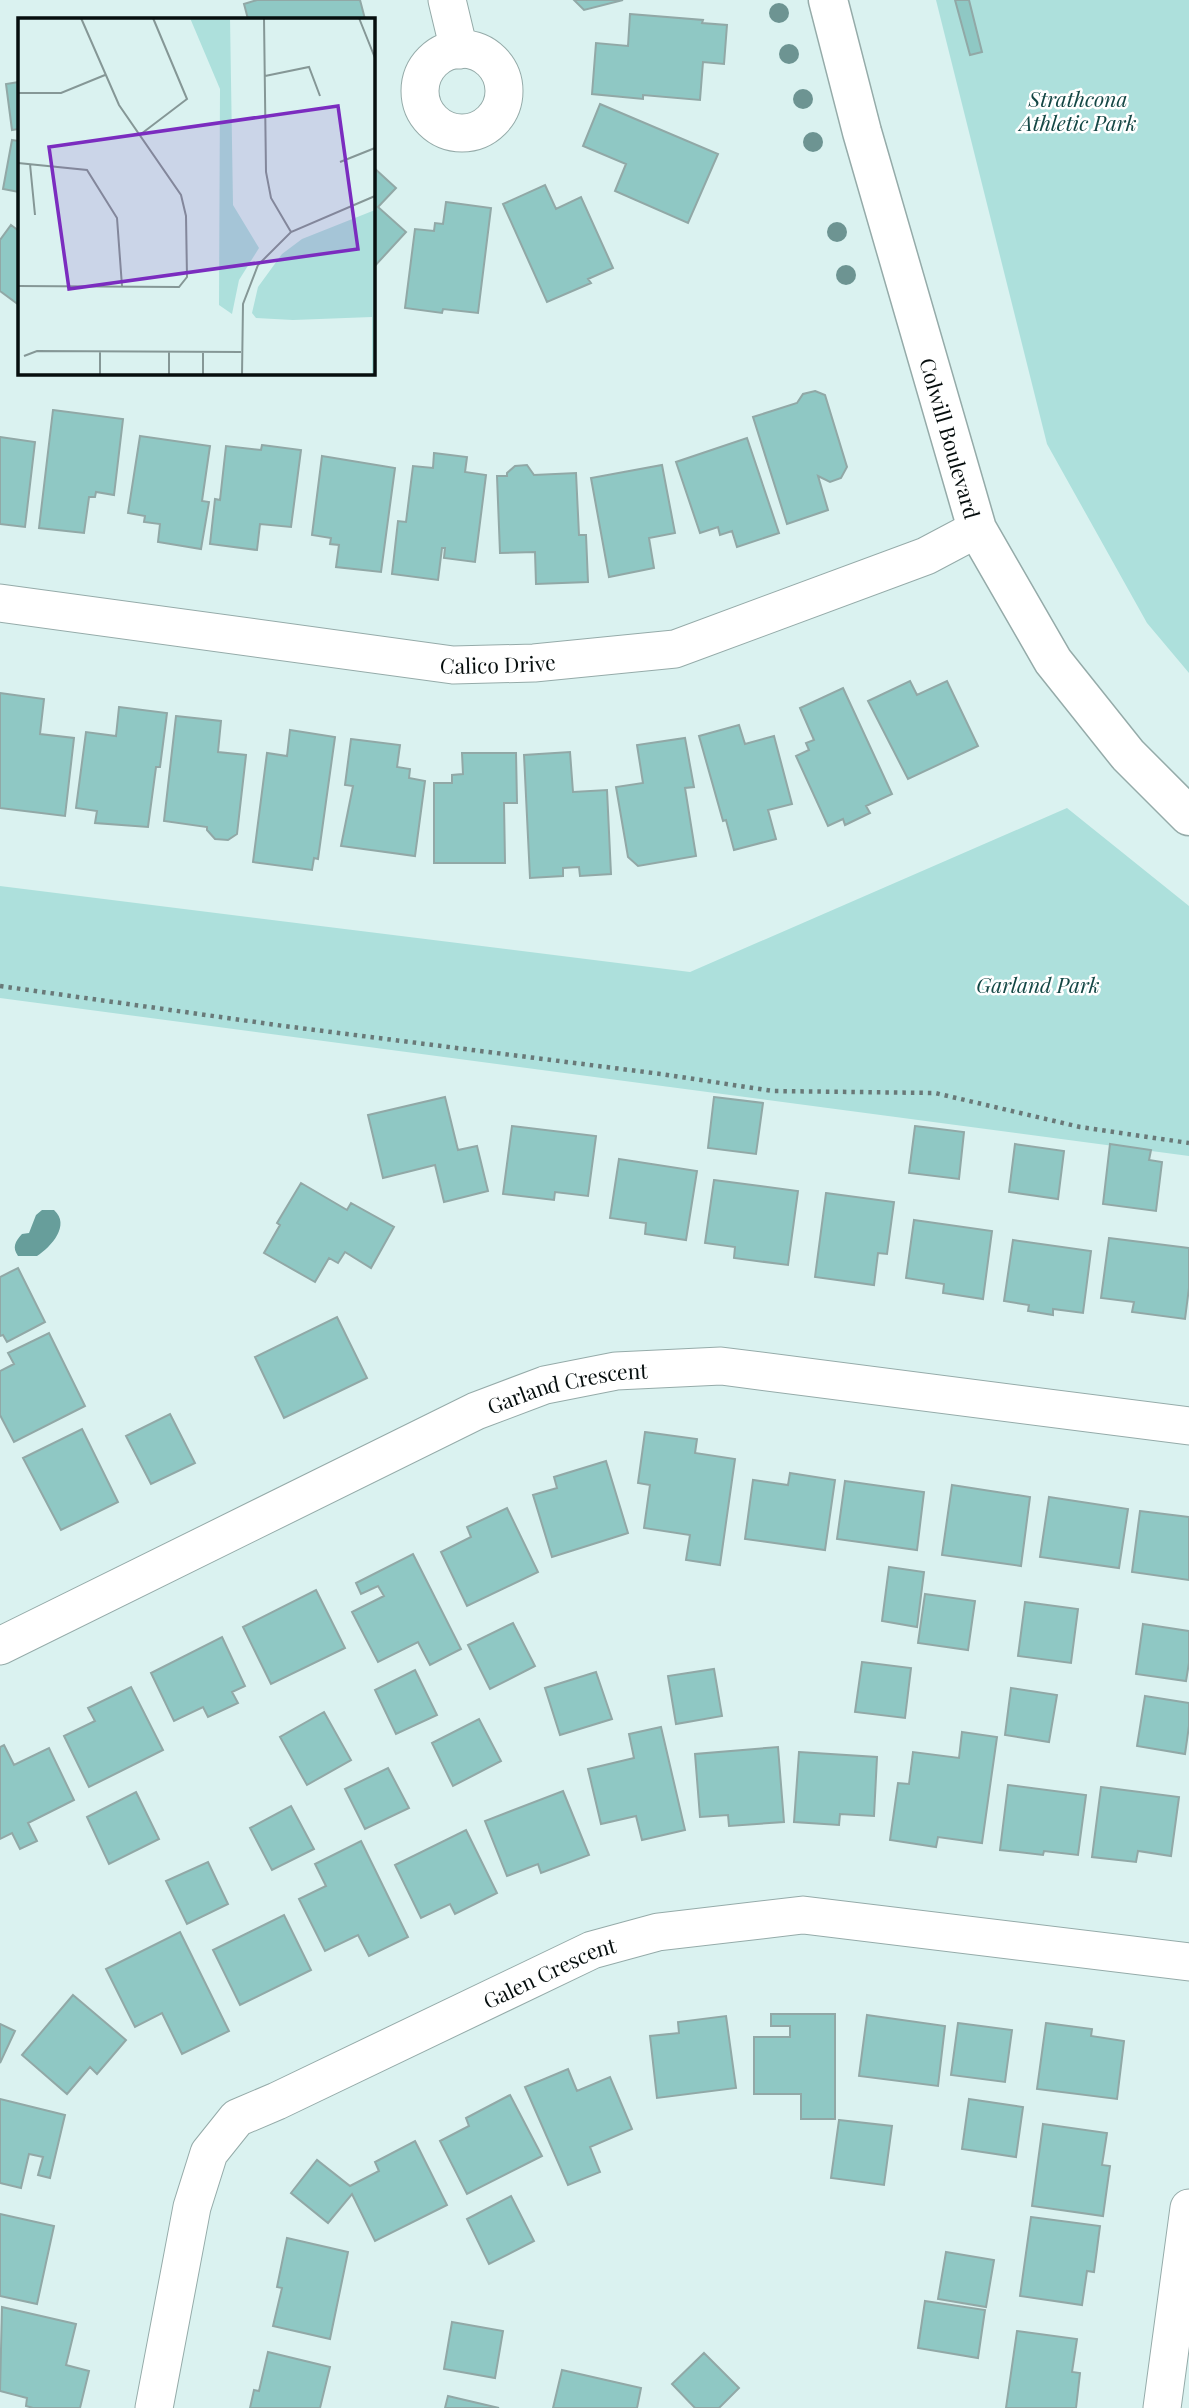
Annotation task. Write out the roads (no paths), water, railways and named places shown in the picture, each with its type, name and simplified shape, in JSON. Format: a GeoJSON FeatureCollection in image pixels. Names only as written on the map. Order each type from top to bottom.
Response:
{"type":"FeatureCollection","features":[{"type":"Feature","properties":{"kind":"street"},"geometry":{"type":"LineString","coordinates":[[447,0],[459,50]]}},
{"type":"Feature","properties":{"kind":"street","name":"Colwill Boulevard"},"geometry":{"type":"LineString","coordinates":[[828,0],[862,132],[976,529],[1052,661],[1128,755],[1189,816]]}},
{"type":"Feature","properties":{"kind":"street","name":"Calico Drive"},"geometry":{"type":"LineString","coordinates":[[0,603],[453,665],[534,663],[675,649],[926,556],[976,529]]}},
{"type":"Feature","properties":{"kind":"street","name":"Garland Crescent"},"geometry":{"type":"LineString","coordinates":[[2,1640],[476,1411],[545,1385],[616,1371],[721,1366],[1189,1426]]}},
{"type":"Feature","properties":{"kind":"street","name":"Galen Crescent"},"geometry":{"type":"LineString","coordinates":[[154,2408],[192,2207],[209,2152],[237,2118],[592,1950],[658,1932],[803,1915],[1189,1962]]}},
{"type":"Feature","properties":{"kind":"street"},"geometry":{"type":"LineString","coordinates":[[1162,2408],[1189,2208]]}},
{"type":"Feature","properties":{"kind":"park label","name":"Strathcona Athletic Park"},"geometry":{"type":"Point","coordinates":[1078,110]}},
{"type":"Feature","properties":{"kind":"park label","name":"Garland Park"},"geometry":{"type":"Point","coordinates":[1038,984]}}]}
